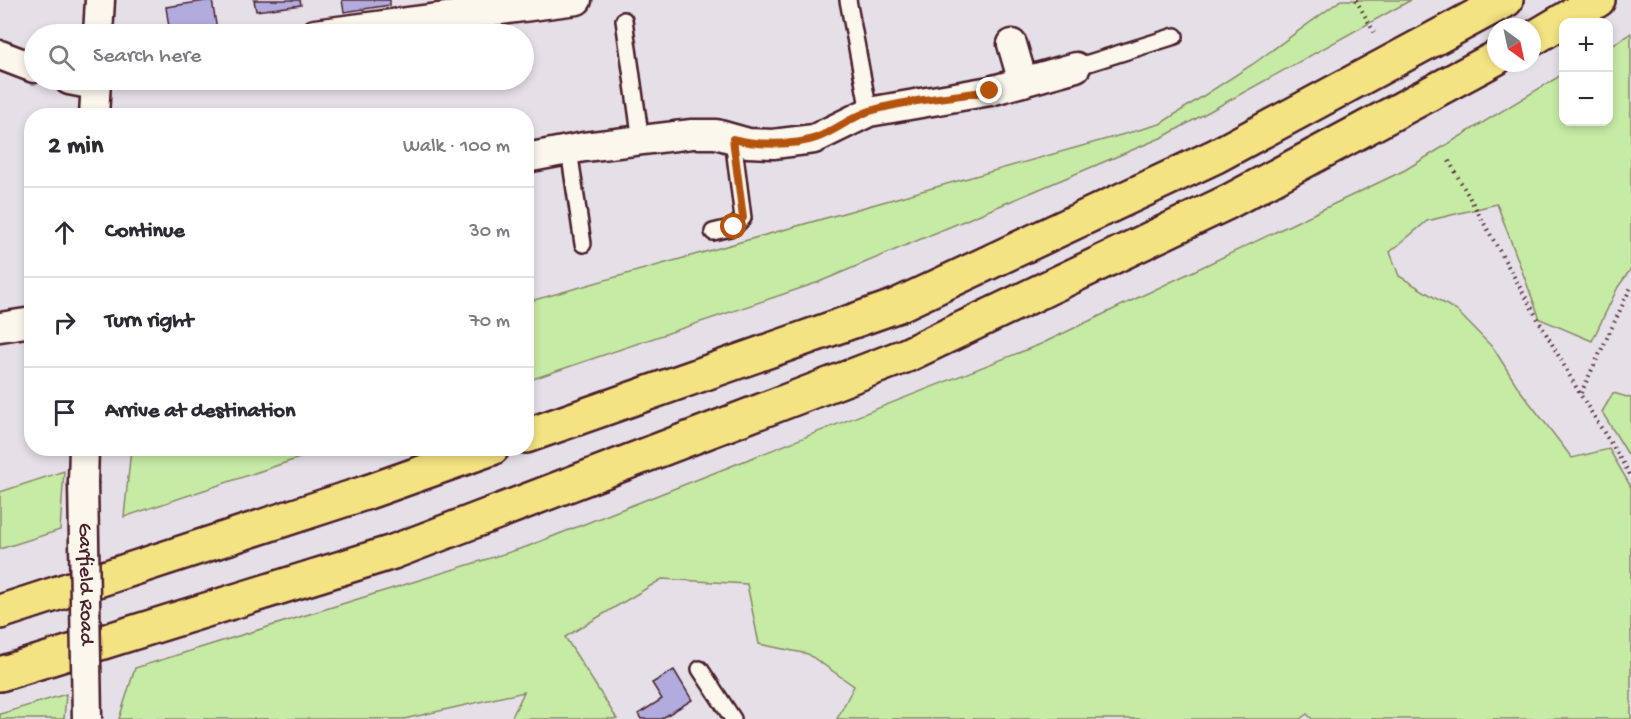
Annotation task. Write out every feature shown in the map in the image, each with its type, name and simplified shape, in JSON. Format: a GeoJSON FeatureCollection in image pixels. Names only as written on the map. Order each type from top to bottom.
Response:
{"type":"FeatureCollection","features":[{"type":"Feature","properties":{"kind":"highway"},"geometry":{"type":"LineString","coordinates":[[534,433],[896,306],[1216,156],[1506,0]]}},
{"type":"Feature","properties":{"kind":"highway"},"geometry":{"type":"LineString","coordinates":[[1541,34],[1598,0]]}},
{"type":"Feature","properties":{"kind":"highway"},"geometry":{"type":"LineString","coordinates":[[0,674],[393,552],[907,355],[1228,202],[1487,63]]}},
{"type":"Feature","properties":{"kind":"highway"},"geometry":{"type":"LineString","coordinates":[[0,612],[365,493],[469,456]]}},
{"type":"Feature","properties":{"kind":"street"},"geometry":{"type":"LineString","coordinates":[[99,24],[100,0]]}},
{"type":"Feature","properties":{"kind":"street"},"geometry":{"type":"LineString","coordinates":[[392,24],[577,0]]}},
{"type":"Feature","properties":{"kind":"street"},"geometry":{"type":"LineString","coordinates":[[1012,44],[1023,82]]}},
{"type":"Feature","properties":{"kind":"street"},"geometry":{"type":"LineString","coordinates":[[0,55],[24,64]]}},
{"type":"Feature","properties":{"kind":"street"},"geometry":{"type":"LineString","coordinates":[[534,157],[569,150],[692,134],[716,134],[748,143],[773,144],[814,139],[869,112],[916,102],[990,91],[1076,67]]}},
{"type":"Feature","properties":{"kind":"street"},"geometry":{"type":"LineString","coordinates":[[89,90],[92,108]]}},
{"type":"Feature","properties":{"kind":"street"},"geometry":{"type":"LineString","coordinates":[[0,327],[24,323]]}},
{"type":"Feature","properties":{"kind":"street","name":"Garfield Road"},"geometry":{"type":"LineString","coordinates":[[84,456],[87,719]]}},
{"type":"Feature","properties":{"kind":"lane"},"geometry":{"type":"LineString","coordinates":[[848,0],[869,112]]}},
{"type":"Feature","properties":{"kind":"lane"},"geometry":{"type":"LineString","coordinates":[[624,20],[641,141]]}},
{"type":"Feature","properties":{"kind":"lane"},"geometry":{"type":"LineString","coordinates":[[1076,67],[1175,36]]}},
{"type":"Feature","properties":{"kind":"lane"},"geometry":{"type":"LineString","coordinates":[[712,232],[734,227],[743,218],[733,139]]}},
{"type":"Feature","properties":{"kind":"lane"},"geometry":{"type":"LineString","coordinates":[[569,150],[583,244]]}},
{"type":"Feature","properties":{"kind":"lane"},"geometry":{"type":"LineString","coordinates":[[700,669],[733,719]]}},
{"type":"Feature","properties":{"kind":"path"},"geometry":{"type":"LineString","coordinates":[[1356,0],[1374,32]]}},
{"type":"Feature","properties":{"kind":"path"},"geometry":{"type":"LineString","coordinates":[[1449,161],[1580,394],[1631,476]]}},
{"type":"Feature","properties":{"kind":"path"},"geometry":{"type":"LineString","coordinates":[[1580,394],[1631,287]]}},
{"type":"Feature","properties":{"kind":"green space"},"geometry":{"type":"Polygon","coordinates":[[[1341,0],[1411,0],[1163,137],[819,282],[534,379],[534,300],[1160,124],[1253,64],[1341,0]]]}},
{"type":"Feature","properties":{"kind":"green space"},"geometry":{"type":"Polygon","coordinates":[[[1631,33],[1631,269],[1618,287],[1592,341],[1540,319],[1497,204],[1427,221],[1390,252],[1399,276],[1457,311],[1494,349],[1519,389],[1572,458],[1609,449],[1631,487],[1631,719],[1312,719],[1307,714],[1300,719],[837,719],[854,686],[808,654],[759,644],[747,584],[662,579],[565,637],[617,719],[511,719],[524,692],[404,719],[119,719],[135,668],[526,547],[1041,344],[1405,170],[1559,76],[1559,126],[1613,126],[1613,44],[1631,33]]]}},
{"type":"Feature","properties":{"kind":"green space"},"geometry":{"type":"Polygon","coordinates":[[[1613,393],[1631,398],[1631,459],[1602,412],[1613,393]]]}},
{"type":"Feature","properties":{"kind":"green space"},"geometry":{"type":"Polygon","coordinates":[[[130,456],[305,456],[124,517],[130,456]]]}},
{"type":"Feature","properties":{"kind":"green space"},"geometry":{"type":"Polygon","coordinates":[[[64,471],[60,530],[0,549],[0,492],[64,471]]]}},
{"type":"Feature","properties":{"kind":"green space"},"geometry":{"type":"Polygon","coordinates":[[[66,694],[64,719],[0,719],[0,714],[66,694]]]}},
{"type":"Feature","properties":{"kind":"building"},"geometry":{"type":"Polygon","coordinates":[[[212,0],[216,24],[169,24],[166,7],[212,0]]]}},
{"type":"Feature","properties":{"kind":"building"},"geometry":{"type":"Polygon","coordinates":[[[254,0],[300,0],[301,5],[256,11],[254,0]]]}},
{"type":"Feature","properties":{"kind":"building"},"geometry":{"type":"Polygon","coordinates":[[[342,0],[390,0],[390,5],[344,12],[342,0]]]}},
{"type":"Feature","properties":{"kind":"building"},"geometry":{"type":"Polygon","coordinates":[[[674,670],[692,700],[661,719],[641,719],[638,714],[662,699],[652,683],[674,670]]]}},
{"type":"Feature","properties":{"kind":"route"},"geometry":{"type":"LineString","coordinates":[[734,227],[743,218],[733,139],[748,143],[773,144],[814,139],[869,112],[916,102],[990,91]]}}]}
